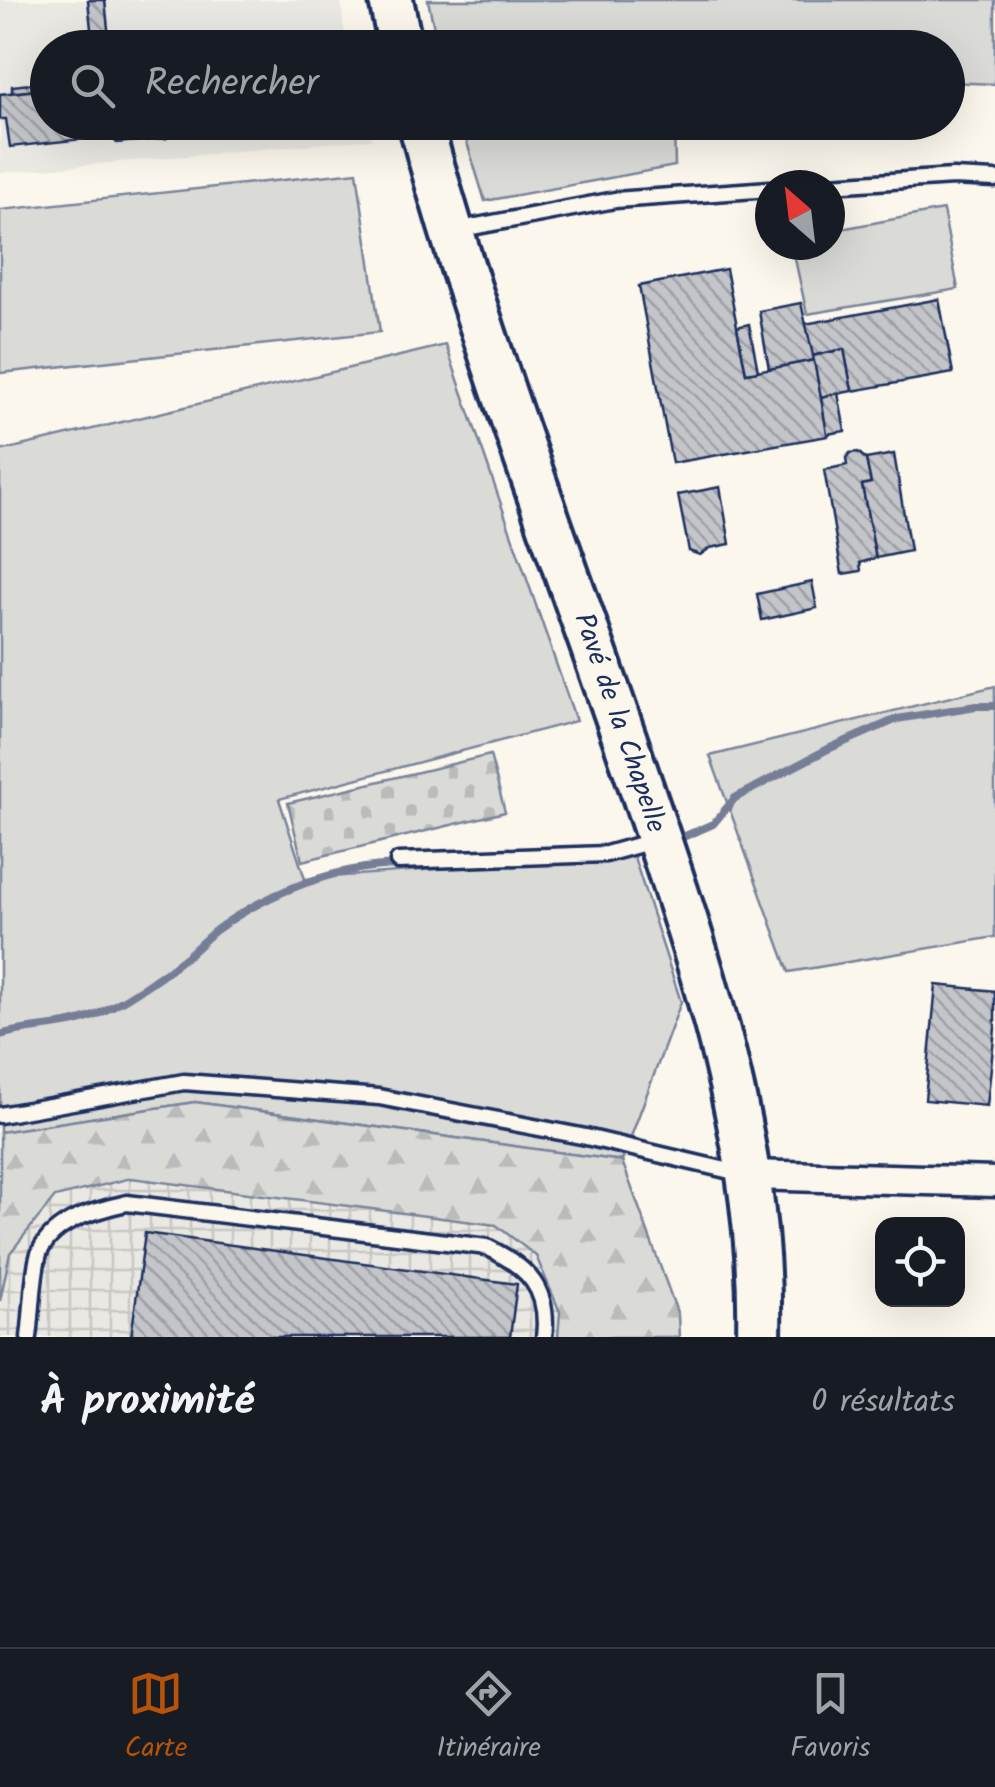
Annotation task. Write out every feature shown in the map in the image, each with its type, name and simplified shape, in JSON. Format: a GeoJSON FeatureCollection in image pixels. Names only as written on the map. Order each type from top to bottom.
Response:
{"type":"FeatureCollection","features":[{"type":"Feature","properties":{"kind":"main road"},"geometry":{"type":"LineString","coordinates":[[391,0],[397,30]]}},
{"type":"Feature","properties":{"kind":"main road","name":"Pavé de la Chapelle"},"geometry":{"type":"LineString","coordinates":[[425,140],[450,231],[659,840],[723,1045],[748,1176],[759,1280],[759,1337]]}},
{"type":"Feature","properties":{"kind":"street"},"geometry":{"type":"LineString","coordinates":[[748,1176],[995,1182]]}},
{"type":"Feature","properties":{"kind":"lane"},"geometry":{"type":"LineString","coordinates":[[845,184],[953,176],[995,180]]}},
{"type":"Feature","properties":{"kind":"lane"},"geometry":{"type":"LineString","coordinates":[[450,231],[616,200],[755,190]]}},
{"type":"Feature","properties":{"kind":"lane"},"geometry":{"type":"LineString","coordinates":[[398,861],[606,854],[659,840]]}},
{"type":"Feature","properties":{"kind":"lane"},"geometry":{"type":"LineString","coordinates":[[0,1115],[184,1082],[379,1098],[586,1137],[748,1176]]}},
{"type":"Feature","properties":{"kind":"lane"},"geometry":{"type":"LineString","coordinates":[[29,1337],[40,1252],[56,1232],[72,1221],[126,1203],[487,1246],[520,1264],[540,1292],[546,1319],[544,1337]]}},
{"type":"Feature","properties":{"kind":"shaded area"},"geometry":{"type":"Polygon","coordinates":[[[0,0],[341,0],[344,30],[30,30],[30,140],[361,140],[0,173],[0,0]]]}},
{"type":"Feature","properties":{"kind":"shaded area"},"geometry":{"type":"Polygon","coordinates":[[[0,1132],[622,1161],[674,1337],[0,1337],[0,1132]]]}},
{"type":"Feature","properties":{"kind":"green space"},"geometry":{"type":"Polygon","coordinates":[[[428,0],[995,0],[995,84],[965,83],[965,30],[434,30],[428,0]]]}},
{"type":"Feature","properties":{"kind":"green space"},"geometry":{"type":"Polygon","coordinates":[[[466,140],[674,140],[675,166],[485,201],[466,140]]]}},
{"type":"Feature","properties":{"kind":"green space"},"geometry":{"type":"Polygon","coordinates":[[[357,172],[380,332],[0,373],[0,210],[357,172]]]}},
{"type":"Feature","properties":{"kind":"green space"},"geometry":{"type":"Polygon","coordinates":[[[943,210],[958,289],[807,314],[795,260],[845,260],[845,228],[943,210]]]}},
{"type":"Feature","properties":{"kind":"green space"},"geometry":{"type":"Polygon","coordinates":[[[446,345],[576,721],[279,799],[305,879],[633,854],[681,1002],[622,1161],[195,1102],[0,1132],[0,451],[446,345]]]}},
{"type":"Feature","properties":{"kind":"green space"},"geometry":{"type":"Polygon","coordinates":[[[995,686],[995,937],[789,972],[710,756],[995,686]]]}},
{"type":"Feature","properties":{"kind":"green space"},"geometry":{"type":"Polygon","coordinates":[[[490,755],[505,812],[302,861],[288,803],[490,755]]]}},
{"type":"Feature","properties":{"kind":"green space"},"geometry":{"type":"Polygon","coordinates":[[[195,1102],[622,1161],[678,1315],[679,1337],[558,1337],[560,1312],[536,1256],[496,1225],[131,1178],[55,1197],[10,1253],[0,1301],[0,1132],[195,1102]]]}},
{"type":"Feature","properties":{"kind":"building"},"geometry":{"type":"Polygon","coordinates":[[[88,0],[105,0],[108,30],[91,30],[88,0]]]}},
{"type":"Feature","properties":{"kind":"building"},"geometry":{"type":"Polygon","coordinates":[[[30,84],[30,91],[12,93],[12,86],[30,84]]]}},
{"type":"Feature","properties":{"kind":"building"},"geometry":{"type":"Polygon","coordinates":[[[30,91],[30,140],[74,140],[10,147],[6,119],[0,119],[0,94],[30,91]]]}},
{"type":"Feature","properties":{"kind":"building"},"geometry":{"type":"Polygon","coordinates":[[[726,269],[746,373],[814,360],[828,436],[672,463],[639,286],[726,269]]]}},
{"type":"Feature","properties":{"kind":"building"},"geometry":{"type":"Polygon","coordinates":[[[939,299],[953,373],[852,391],[844,349],[811,356],[805,324],[939,299]]]}},
{"type":"Feature","properties":{"kind":"building"},"geometry":{"type":"Polygon","coordinates":[[[801,303],[814,360],[769,369],[759,311],[801,303]]]}},
{"type":"Feature","properties":{"kind":"building"},"geometry":{"type":"Polygon","coordinates":[[[749,324],[758,371],[746,373],[737,327],[749,324]]]}},
{"type":"Feature","properties":{"kind":"building"},"geometry":{"type":"Polygon","coordinates":[[[844,349],[852,391],[821,397],[813,356],[844,349]]]}},
{"type":"Feature","properties":{"kind":"building"},"geometry":{"type":"Polygon","coordinates":[[[838,393],[845,431],[827,434],[821,397],[838,393]]]}},
{"type":"Feature","properties":{"kind":"building"},"geometry":{"type":"Polygon","coordinates":[[[858,452],[866,459],[871,483],[862,485],[876,558],[860,563],[861,571],[842,574],[824,470],[847,465],[850,453],[858,452]]]}},
{"type":"Feature","properties":{"kind":"building"},"geometry":{"type":"Polygon","coordinates":[[[894,454],[910,551],[876,558],[862,485],[871,483],[866,459],[894,454]]]}},
{"type":"Feature","properties":{"kind":"building"},"geometry":{"type":"Polygon","coordinates":[[[720,487],[730,544],[710,548],[700,555],[689,551],[678,495],[720,487]]]}},
{"type":"Feature","properties":{"kind":"building"},"geometry":{"type":"Polygon","coordinates":[[[812,582],[817,608],[762,620],[757,594],[812,582]]]}},
{"type":"Feature","properties":{"kind":"building"},"geometry":{"type":"Polygon","coordinates":[[[936,985],[995,991],[987,1106],[925,1100],[936,985]]]}},
{"type":"Feature","properties":{"kind":"building"},"geometry":{"type":"Polygon","coordinates":[[[145,1233],[517,1284],[510,1337],[131,1337],[145,1233]]]}},
{"type":"Feature","properties":{"kind":"waterway"},"geometry":{"type":"LineString","coordinates":[[683,837],[713,824],[735,798],[828,749],[897,719],[995,706]]}},
{"type":"Feature","properties":{"kind":"waterway"},"geometry":{"type":"LineString","coordinates":[[0,1035],[66,1024],[104,1011],[167,971],[236,916],[280,893],[352,870],[401,865]]}}]}
